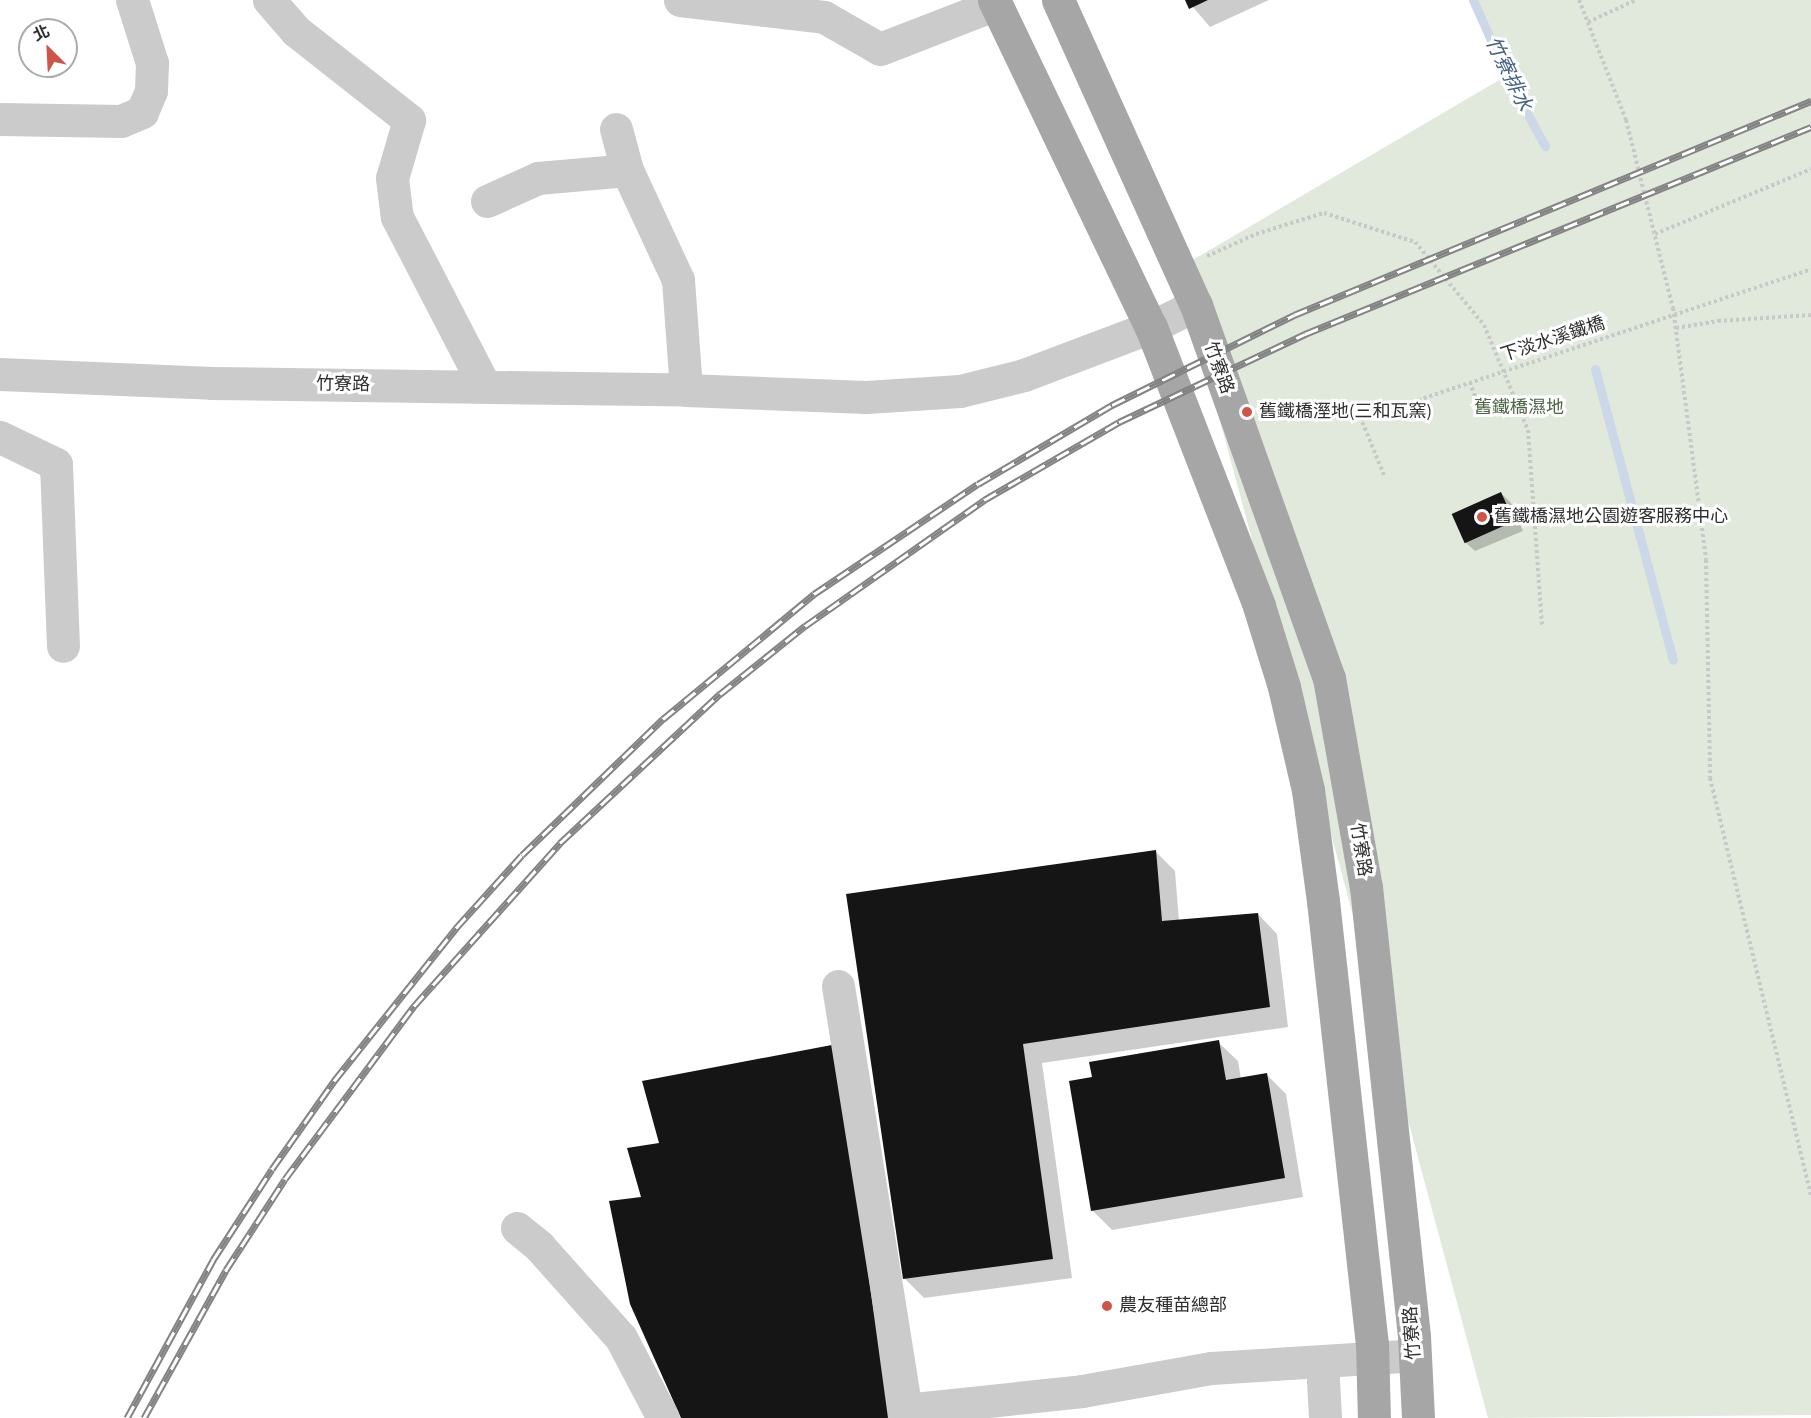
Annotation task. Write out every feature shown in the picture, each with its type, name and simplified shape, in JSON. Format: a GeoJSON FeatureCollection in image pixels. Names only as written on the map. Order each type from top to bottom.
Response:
{"type":"FeatureCollection","features":[{"type":"Feature","properties":{"kind":"main road","name":"竹寮路"},"geometry":{"type":"LineString","coordinates":[[1058,0],[1196,305],[1329,678],[1366,886],[1415,1355],[1418,1418]]}},
{"type":"Feature","properties":{"kind":"main road"},"geometry":{"type":"LineString","coordinates":[[995,2],[1151,327],[1259,606],[1284,687],[1308,790],[1372,1357],[1374,1418]]}},
{"type":"Feature","properties":{"kind":"street"},"geometry":{"type":"LineString","coordinates":[[0,119],[121,121],[142,112],[151,91],[152,63],[132,0]]}},
{"type":"Feature","properties":{"kind":"street"},"geometry":{"type":"LineString","coordinates":[[269,0],[296,31],[408,120],[392,178],[397,217],[485,387]]}},
{"type":"Feature","properties":{"kind":"street"},"geometry":{"type":"LineString","coordinates":[[680,0],[824,17],[880,49],[995,2]]}},
{"type":"Feature","properties":{"kind":"street"},"geometry":{"type":"LineString","coordinates":[[616,129],[627,170],[678,280],[686,390]]}},
{"type":"Feature","properties":{"kind":"street"},"geometry":{"type":"LineString","coordinates":[[487,201],[538,178],[627,170]]}},
{"type":"Feature","properties":{"kind":"street","name":"竹寮路"},"geometry":{"type":"LineString","coordinates":[[0,374],[212,383],[686,390],[866,397],[960,391],[1024,375],[1151,327],[1196,305]]}},
{"type":"Feature","properties":{"kind":"street"},"geometry":{"type":"LineString","coordinates":[[0,437],[56,464],[63,646]]}},
{"type":"Feature","properties":{"kind":"street"},"geometry":{"type":"LineString","coordinates":[[838,986],[906,1414],[1082,1391],[1210,1368],[1415,1355]]}},
{"type":"Feature","properties":{"kind":"street"},"geometry":{"type":"LineString","coordinates":[[517,1228],[539,1246],[621,1338],[663,1418]]}},
{"type":"Feature","properties":{"kind":"street"},"geometry":{"type":"LineString","coordinates":[[1322,1362],[1325,1418]]}},
{"type":"Feature","properties":{"kind":"path"},"geometry":{"type":"LineString","coordinates":[[1579,0],[1626,120],[1676,328],[1706,560],[1710,778],[1811,1196]]}},
{"type":"Feature","properties":{"kind":"path"},"geometry":{"type":"LineString","coordinates":[[1588,22],[1636,0]]}},
{"type":"Feature","properties":{"kind":"path"},"geometry":{"type":"LineString","coordinates":[[1654,234],[1811,169]]}},
{"type":"Feature","properties":{"kind":"path"},"geometry":{"type":"LineString","coordinates":[[1179,268],[1256,234],[1324,213],[1414,242],[1484,325],[1528,430],[1542,626]]}},
{"type":"Feature","properties":{"kind":"path","name":"下淡水溪鐵橋"},"geometry":{"type":"LineString","coordinates":[[1384,475],[1361,419],[1811,269]]}},
{"type":"Feature","properties":{"kind":"path"},"geometry":{"type":"LineString","coordinates":[[1676,328],[1811,315]]}},
{"type":"Feature","properties":{"kind":"path"},"geometry":{"type":"LineString","coordinates":[[1470,382],[1481,414],[1517,403]]}},
{"type":"Feature","properties":{"kind":"green space","name":"舊鐵橋濕地"},"geometry":{"type":"Polygon","coordinates":[[[1471,0],[1811,0],[1811,1415],[1488,1418],[1179,268],[1506,76],[1471,0]]]}},
{"type":"Feature","properties":{"kind":"building"},"geometry":{"type":"Polygon","coordinates":[[[1185,0],[1208,0],[1189,9],[1185,0]]]}},
{"type":"Feature","properties":{"kind":"building","name":"舊鐵橋濕地公園遊客服務中心"},"geometry":{"type":"Polygon","coordinates":[[[1501,492],[1514,521],[1465,543],[1452,514],[1501,492]]]}},
{"type":"Feature","properties":{"kind":"building"},"geometry":{"type":"Polygon","coordinates":[[[1156,850],[1162,921],[1258,913],[1270,1007],[1023,1044],[1053,1259],[903,1279],[846,894],[1156,850]]]}},
{"type":"Feature","properties":{"kind":"building"},"geometry":{"type":"Polygon","coordinates":[[[1219,1040],[1226,1080],[1267,1073],[1285,1178],[1091,1211],[1069,1081],[1092,1077],[1089,1062],[1219,1040]]]}},
{"type":"Feature","properties":{"kind":"building"},"geometry":{"type":"Polygon","coordinates":[[[837,1044],[888,1418],[681,1418],[630,1304],[609,1201],[641,1197],[627,1148],[659,1143],[642,1081],[837,1044]]]}},
{"type":"Feature","properties":{"kind":"waterway","name":"竹寮排水"},"geometry":{"type":"LineString","coordinates":[[1473,0],[1507,76],[1545,146]]}},
{"type":"Feature","properties":{"kind":"waterway"},"geometry":{"type":"LineString","coordinates":[[1595,369],[1673,660]]}},
{"type":"Feature","properties":{"kind":"railway"},"geometry":{"type":"LineString","coordinates":[[127,1418],[213,1260],[272,1169],[334,1081],[456,928],[522,855],[663,719],[814,594],[978,484],[1112,405],[1294,315],[1811,101]]}},
{"type":"Feature","properties":{"kind":"railway"},"geometry":{"type":"LineString","coordinates":[[144,1418],[226,1270],[285,1179],[414,1006],[560,843],[720,694],[805,626],[984,500],[1119,422],[1305,334],[1811,127]]}},
{"type":"Feature","properties":{"kind":"place","name":"舊鐵橋溼地(三和瓦窯)"},"geometry":{"type":"Point","coordinates":[1247,412]}},
{"type":"Feature","properties":{"kind":"place","name":"舊鐵橋濕地公園遊客服務中心"},"geometry":{"type":"Point","coordinates":[1482,517]}},
{"type":"Feature","properties":{"kind":"place","name":"農友種苗總部"},"geometry":{"type":"Point","coordinates":[1107,1306]}}]}
